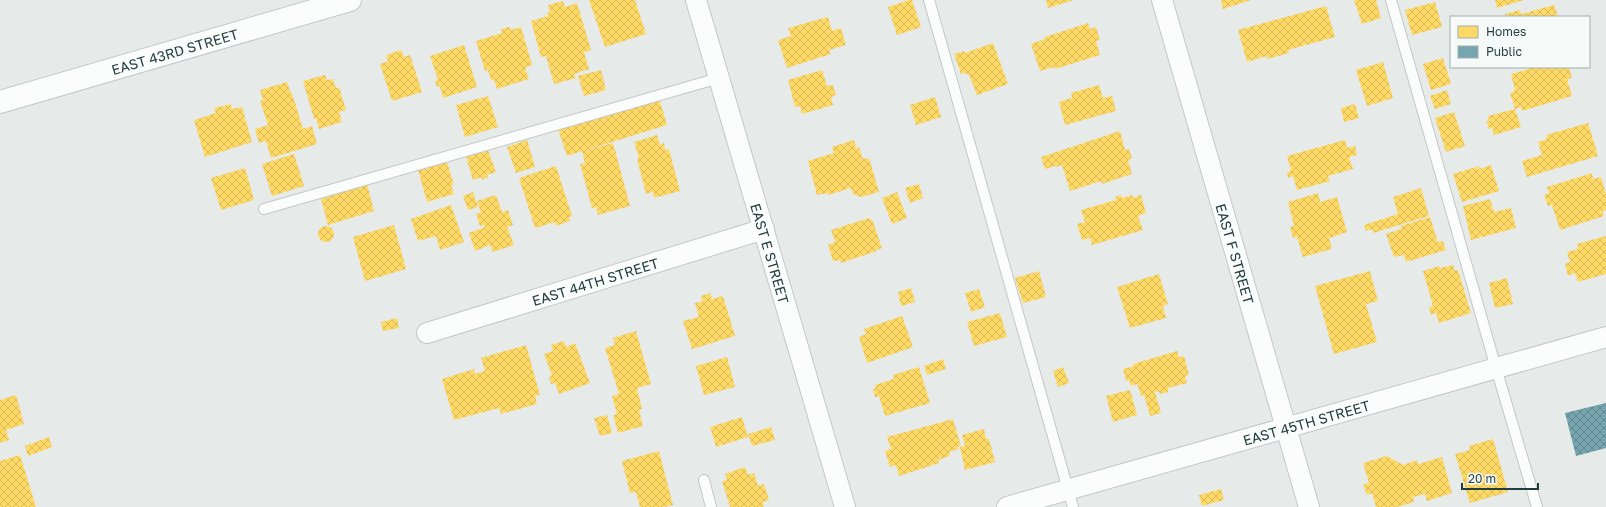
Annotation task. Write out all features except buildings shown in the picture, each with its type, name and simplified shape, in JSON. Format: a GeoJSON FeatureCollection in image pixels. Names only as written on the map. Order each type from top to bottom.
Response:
{"type":"FeatureCollection","features":[{"type":"Feature","properties":{"kind":"street","name":"EAST 43RD STREET"},"geometry":{"type":"LineString","coordinates":[[0,102],[350,0]]}},
{"type":"Feature","properties":{"kind":"street","name":"EAST E STREET"},"geometry":{"type":"LineString","coordinates":[[696,0],[845,507]]}},
{"type":"Feature","properties":{"kind":"street","name":"EAST F STREET"},"geometry":{"type":"LineString","coordinates":[[1162,0],[1309,507]]}},
{"type":"Feature","properties":{"kind":"street","name":"EAST 44TH STREET"},"geometry":{"type":"LineString","coordinates":[[427,333],[764,229]]}},
{"type":"Feature","properties":{"kind":"street","name":"EAST 45TH STREET"},"geometry":{"type":"LineString","coordinates":[[1007,507],[1071,498],[1286,428],[1606,337]]}},
{"type":"Feature","properties":{"kind":"lane"},"geometry":{"type":"LineString","coordinates":[[929,0],[1071,498]]}},
{"type":"Feature","properties":{"kind":"lane"},"geometry":{"type":"LineString","coordinates":[[1391,0],[1537,507]]}},
{"type":"Feature","properties":{"kind":"lane"},"geometry":{"type":"LineString","coordinates":[[264,209],[719,78]]}},
{"type":"Feature","properties":{"kind":"lane"},"geometry":{"type":"LineString","coordinates":[[704,480],[711,507]]}}]}
